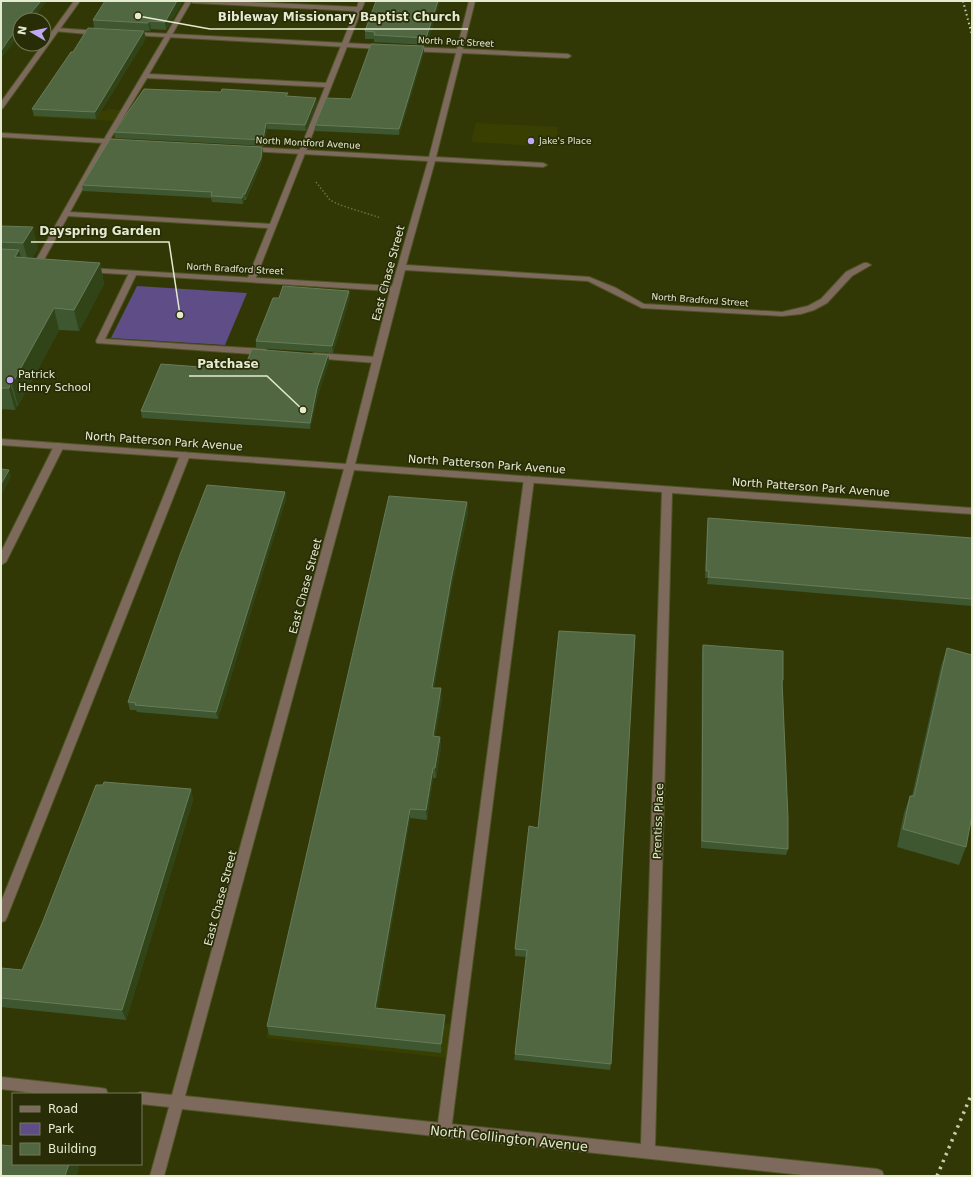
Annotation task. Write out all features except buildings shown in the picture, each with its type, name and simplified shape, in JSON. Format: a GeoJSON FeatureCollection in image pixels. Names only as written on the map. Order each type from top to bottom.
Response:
{"type":"FeatureCollection","features":[{"type":"Feature","properties":{"kind":"street"},"geometry":{"type":"LineString","coordinates":[[1,107],[77,1]]}},
{"type":"Feature","properties":{"kind":"street"},"geometry":{"type":"LineString","coordinates":[[36,267],[106,141],[146,76],[189,1]]}},
{"type":"Feature","properties":{"kind":"street"},"geometry":{"type":"LineString","coordinates":[[193,1],[358,9]]}},
{"type":"Feature","properties":{"kind":"street"},"geometry":{"type":"LineString","coordinates":[[251,280],[362,1]]}},
{"type":"Feature","properties":{"kind":"street","name":"East Chase Street"},"geometry":{"type":"LineString","coordinates":[[157,1176],[350,466],[395,289],[432,159],[472,1]]}},
{"type":"Feature","properties":{"kind":"street"},"geometry":{"type":"LineString","coordinates":[[56,30],[107,33]]}},
{"type":"Feature","properties":{"kind":"street"},"geometry":{"type":"LineString","coordinates":[[122,34],[391,48]]}},
{"type":"Feature","properties":{"kind":"street","name":"North Port Street"},"geometry":{"type":"LineString","coordinates":[[407,48],[568,56]]}},
{"type":"Feature","properties":{"kind":"street"},"geometry":{"type":"LineString","coordinates":[[146,76],[328,85]]}},
{"type":"Feature","properties":{"kind":"street"},"geometry":{"type":"LineString","coordinates":[[1,136],[129,143]]}},
{"type":"Feature","properties":{"kind":"street","name":"North Montford Avenue"},"geometry":{"type":"LineString","coordinates":[[239,149],[543,165]]}},
{"type":"Feature","properties":{"kind":"street"},"geometry":{"type":"LineString","coordinates":[[66,214],[272,226]]}},
{"type":"Feature","properties":{"kind":"street","name":"North Bradford Street"},"geometry":{"type":"LineString","coordinates":[[401,267],[588,279],[613,290],[642,306],[769,314],[798,312],[811,308],[824,301],[849,274],[868,265]]}},
{"type":"Feature","properties":{"kind":"street","name":"North Bradford Street"},"geometry":{"type":"LineString","coordinates":[[81,270],[395,289]]}},
{"type":"Feature","properties":{"kind":"street"},"geometry":{"type":"LineString","coordinates":[[133,273],[100,341],[276,353]]}},
{"type":"Feature","properties":{"kind":"street"},"geometry":{"type":"LineString","coordinates":[[308,355],[378,360]]}},
{"type":"Feature","properties":{"kind":"street","name":"North Patterson Park Avenue"},"geometry":{"type":"LineString","coordinates":[[1,442],[972,511]]}},
{"type":"Feature","properties":{"kind":"street"},"geometry":{"type":"LineString","coordinates":[[1,562],[58,446]]}},
{"type":"Feature","properties":{"kind":"street"},"geometry":{"type":"LineString","coordinates":[[1,917],[185,455]]}},
{"type":"Feature","properties":{"kind":"street"},"geometry":{"type":"LineString","coordinates":[[444,1131],[529,479]]}},
{"type":"Feature","properties":{"kind":"street","name":"Prentiss Place"},"geometry":{"type":"LineString","coordinates":[[648,1152],[667,489]]}},
{"type":"Feature","properties":{"kind":"street"},"geometry":{"type":"LineString","coordinates":[[1,1083],[92,1093]]}},
{"type":"Feature","properties":{"kind":"street","name":"North Collington Avenue"},"geometry":{"type":"LineString","coordinates":[[142,1098],[877,1176]]}},
{"type":"Feature","properties":{"kind":"path"},"geometry":{"type":"LineString","coordinates":[[314,181],[330,200],[340,205],[381,218]]}},
{"type":"Feature","properties":{"kind":"shaded area"},"geometry":{"type":"Polygon","coordinates":[[[38,108],[106,111],[108,109],[120,110],[114,121],[32,117],[38,108]]]}},
{"type":"Feature","properties":{"kind":"shaded area"},"geometry":{"type":"Polygon","coordinates":[[[476,123],[558,127],[555,147],[471,142],[476,123]]]}},
{"type":"Feature","properties":{"kind":"shaded area"},"geometry":{"type":"Polygon","coordinates":[[[272,1009],[453,1024],[447,1058],[266,1038],[272,1009]]]}},
{"type":"Feature","properties":{"kind":"green space"},"geometry":{"type":"Polygon","coordinates":[[[137,286],[247,293],[225,345],[111,338],[137,286]]]}},
{"type":"Feature","properties":{"kind":"railway"},"geometry":{"type":"LineString","coordinates":[[963,1],[972,35]]}},
{"type":"Feature","properties":{"kind":"railway"},"geometry":{"type":"LineString","coordinates":[[937,1176],[972,1093]]}},
{"type":"Feature","properties":{"kind":"place","name":"Bibleway Missionary Baptist Church"},"geometry":{"type":"Point","coordinates":[138,16]}},
{"type":"Feature","properties":{"kind":"place","name":"Jake's Place"},"geometry":{"type":"Point","coordinates":[531,141]}},
{"type":"Feature","properties":{"kind":"place","name":"Dayspring Garden"},"geometry":{"type":"Point","coordinates":[180,315]}},
{"type":"Feature","properties":{"kind":"place","name":"Patrick Henry School"},"geometry":{"type":"Point","coordinates":[10,380]}},
{"type":"Feature","properties":{"kind":"place","name":"Patchase"},"geometry":{"type":"Point","coordinates":[303,410]}}]}
